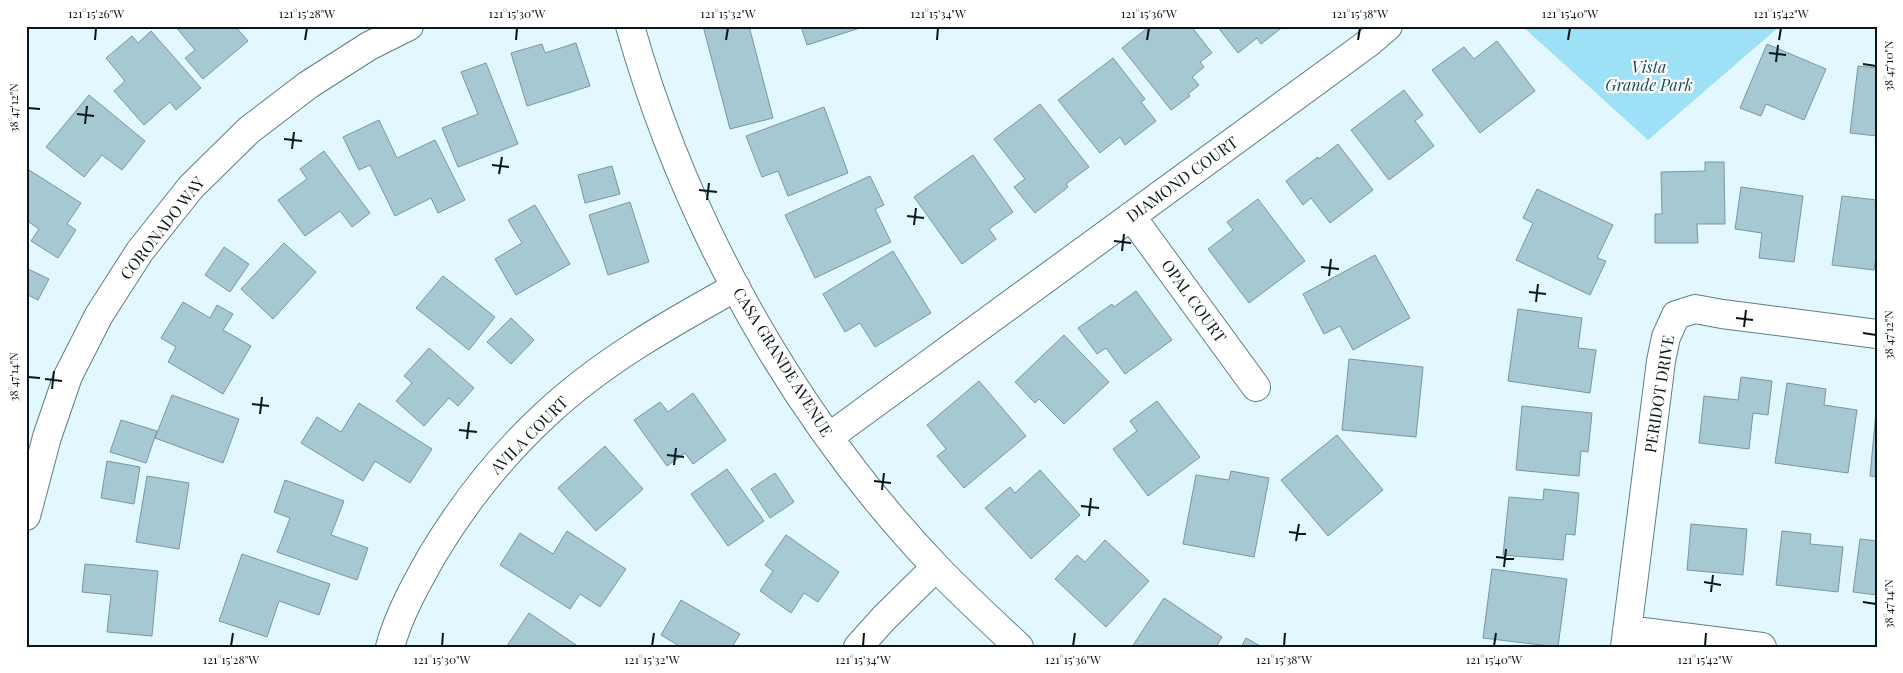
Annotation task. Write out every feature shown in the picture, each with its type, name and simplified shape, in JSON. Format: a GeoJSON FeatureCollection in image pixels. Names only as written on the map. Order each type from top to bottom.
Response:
{"type":"FeatureCollection","features":[{"type":"Feature","properties":{"kind":"street","name":"CORONADO WAY"},"geometry":{"type":"LineString","coordinates":[[26,516],[46,436],[68,376],[99,315],[140,251],[191,187],[249,130],[316,80],[369,46],[409,26]]}},
{"type":"Feature","properties":{"kind":"street","name":"CASA GRANDE AVENUE"},"geometry":{"type":"LineString","coordinates":[[630,26],[652,98],[674,155],[712,243],[766,341],[829,437],[879,501],[936,567],[1019,647]]}},
{"type":"Feature","properties":{"kind":"street","name":"DIAMOND COURT"},"geometry":{"type":"LineString","coordinates":[[829,437],[1367,44],[1388,26]]}},
{"type":"Feature","properties":{"kind":"street","name":"OPAL COURT"},"geometry":{"type":"LineString","coordinates":[[1131,216],[1256,386]]}},
{"type":"Feature","properties":{"kind":"street","name":"AVILA COURT"},"geometry":{"type":"LineString","coordinates":[[390,647],[406,605],[447,532],[488,475],[544,416],[603,369],[639,344],[681,317],[736,287]]}},
{"type":"Feature","properties":{"kind":"street","name":"PERIDOT DRIVE"},"geometry":{"type":"LineString","coordinates":[[1626,638],[1661,361],[1666,337],[1676,315],[1695,309],[1877,334]]}},
{"type":"Feature","properties":{"kind":"street"},"geometry":{"type":"LineString","coordinates":[[858,647],[884,618],[936,567]]}},
{"type":"Feature","properties":{"kind":"street"},"geometry":{"type":"LineString","coordinates":[[1626,638],[1762,647]]}},
{"type":"Feature","properties":{"kind":"green space","name":"Vista Grande Park"},"geometry":{"type":"Polygon","coordinates":[[[1522,26],[1780,26],[1648,140],[1522,26]]]}},
{"type":"Feature","properties":{"kind":"building"},"geometry":{"type":"Polygon","coordinates":[[[175,26],[235,26],[248,41],[203,79],[185,58],[195,50],[175,26]]]}},
{"type":"Feature","properties":{"kind":"building"},"geometry":{"type":"Polygon","coordinates":[[[703,26],[749,26],[773,118],[730,129],[703,26]]]}},
{"type":"Feature","properties":{"kind":"building"},"geometry":{"type":"Polygon","coordinates":[[[801,26],[863,26],[863,27],[807,45],[801,26]]]}},
{"type":"Feature","properties":{"kind":"building"},"geometry":{"type":"Polygon","coordinates":[[[1150,26],[1191,26],[1212,53],[1200,62],[1204,67],[1192,77],[1199,85],[1188,94],[1190,96],[1171,110],[1122,48],[1150,26]]]}},
{"type":"Feature","properties":{"kind":"building"},"geometry":{"type":"Polygon","coordinates":[[[1217,26],[1284,26],[1261,44],[1257,38],[1238,53],[1217,26]]]}},
{"type":"Feature","properties":{"kind":"building"},"geometry":{"type":"Polygon","coordinates":[[[151,31],[201,88],[176,110],[170,102],[144,125],[114,91],[125,81],[106,58],[132,36],[138,43],[151,31]]]}},
{"type":"Feature","properties":{"kind":"building"},"geometry":{"type":"Polygon","coordinates":[[[1497,41],[1535,91],[1480,133],[1432,70],[1464,47],[1474,59],[1497,41]]]}},
{"type":"Feature","properties":{"kind":"building"},"geometry":{"type":"Polygon","coordinates":[[[576,43],[590,86],[527,106],[511,53],[542,44],[545,53],[576,43]]]}},
{"type":"Feature","properties":{"kind":"building"},"geometry":{"type":"Polygon","coordinates":[[[1767,44],[1826,69],[1804,120],[1766,104],[1761,116],[1740,108],[1767,44]]]}},
{"type":"Feature","properties":{"kind":"building"},"geometry":{"type":"Polygon","coordinates":[[[1113,58],[1145,99],[1141,102],[1156,121],[1125,145],[1120,137],[1100,153],[1058,100],[1113,58]]]}},
{"type":"Feature","properties":{"kind":"building"},"geometry":{"type":"Polygon","coordinates":[[[486,63],[518,144],[458,167],[442,128],[478,114],[461,72],[486,63]]]}},
{"type":"Feature","properties":{"kind":"building"},"geometry":{"type":"Polygon","coordinates":[[[1858,66],[1877,68],[1877,136],[1850,133],[1858,66]]]}},
{"type":"Feature","properties":{"kind":"building"},"geometry":{"type":"Polygon","coordinates":[[[1404,90],[1423,115],[1415,121],[1434,146],[1389,180],[1351,130],[1404,90]]]}},
{"type":"Feature","properties":{"kind":"building"},"geometry":{"type":"Polygon","coordinates":[[[89,95],[145,141],[122,170],[102,155],[84,177],[46,147],[89,95]]]}},
{"type":"Feature","properties":{"kind":"building"},"geometry":{"type":"Polygon","coordinates":[[[1040,104],[1089,167],[1066,184],[1068,187],[1035,213],[1014,187],[1025,179],[994,139],[1040,104]]]}},
{"type":"Feature","properties":{"kind":"building"},"geometry":{"type":"Polygon","coordinates":[[[824,107],[848,173],[788,196],[778,171],[762,177],[746,136],[824,107]]]}},
{"type":"Feature","properties":{"kind":"building"},"geometry":{"type":"Polygon","coordinates":[[[379,120],[397,158],[435,140],[465,200],[438,213],[431,198],[395,216],[370,165],[359,170],[343,137],[379,120]]]}},
{"type":"Feature","properties":{"kind":"building"},"geometry":{"type":"Polygon","coordinates":[[[1338,144],[1373,190],[1330,223],[1311,198],[1303,205],[1286,181],[1338,144]]]}},
{"type":"Feature","properties":{"kind":"building"},"geometry":{"type":"Polygon","coordinates":[[[324,151],[370,213],[352,227],[340,211],[305,236],[278,200],[307,179],[300,169],[324,151]]]}},
{"type":"Feature","properties":{"kind":"building"},"geometry":{"type":"Polygon","coordinates":[[[973,155],[1013,212],[989,229],[996,239],[962,264],[914,197],[973,155]]]}},
{"type":"Feature","properties":{"kind":"building"},"geometry":{"type":"Polygon","coordinates":[[[1705,162],[1724,162],[1725,224],[1697,224],[1698,243],[1655,243],[1655,214],[1662,214],[1661,172],[1705,171],[1705,162]]]}},
{"type":"Feature","properties":{"kind":"building"},"geometry":{"type":"Polygon","coordinates":[[[612,166],[620,194],[585,203],[578,175],[612,166]]]}},
{"type":"Feature","properties":{"kind":"building"},"geometry":{"type":"Polygon","coordinates":[[[26,168],[81,203],[67,224],[76,230],[58,258],[31,241],[39,229],[26,220],[26,168]]]}},
{"type":"Feature","properties":{"kind":"building"},"geometry":{"type":"Polygon","coordinates":[[[870,176],[884,205],[875,209],[891,242],[815,278],[785,215],[870,176]]]}},
{"type":"Feature","properties":{"kind":"building"},"geometry":{"type":"Polygon","coordinates":[[[1741,187],[1803,196],[1794,262],[1759,258],[1762,233],[1735,229],[1741,187]]]}},
{"type":"Feature","properties":{"kind":"building"},"geometry":{"type":"Polygon","coordinates":[[[1537,189],[1613,225],[1597,258],[1606,261],[1590,295],[1516,260],[1533,223],[1523,218],[1537,189]]]}},
{"type":"Feature","properties":{"kind":"building"},"geometry":{"type":"Polygon","coordinates":[[[1842,196],[1877,200],[1877,250],[1874,270],[1832,265],[1842,196]]]}},
{"type":"Feature","properties":{"kind":"building"},"geometry":{"type":"Polygon","coordinates":[[[1258,199],[1305,261],[1249,303],[1208,249],[1233,230],[1227,222],[1258,199]]]}},
{"type":"Feature","properties":{"kind":"building"},"geometry":{"type":"Polygon","coordinates":[[[630,202],[649,262],[608,275],[589,215],[630,202]]]}},
{"type":"Feature","properties":{"kind":"building"},"geometry":{"type":"Polygon","coordinates":[[[535,205],[570,264],[516,295],[495,259],[522,243],[508,220],[535,205]]]}},
{"type":"Feature","properties":{"kind":"building"},"geometry":{"type":"Polygon","coordinates":[[[284,243],[316,272],[273,319],[241,289],[284,243]]]}},
{"type":"Feature","properties":{"kind":"building"},"geometry":{"type":"Polygon","coordinates":[[[224,247],[249,264],[230,292],[205,275],[224,247]]]}},
{"type":"Feature","properties":{"kind":"building"},"geometry":{"type":"Polygon","coordinates":[[[893,251],[931,313],[875,347],[860,323],[845,332],[823,294],[893,251]]]}},
{"type":"Feature","properties":{"kind":"building"},"geometry":{"type":"Polygon","coordinates":[[[1375,255],[1410,318],[1353,350],[1340,326],[1324,334],[1303,294],[1375,255]]]}},
{"type":"Feature","properties":{"kind":"building"},"geometry":{"type":"Polygon","coordinates":[[[26,268],[49,279],[38,300],[26,294],[26,268]]]}},
{"type":"Feature","properties":{"kind":"building"},"geometry":{"type":"Polygon","coordinates":[[[443,276],[495,317],[469,350],[416,308],[443,276]]]}},
{"type":"Feature","properties":{"kind":"building"},"geometry":{"type":"Polygon","coordinates":[[[1136,291],[1172,340],[1125,374],[1106,348],[1097,354],[1078,328],[1112,304],[1114,307],[1136,291]]]}},
{"type":"Feature","properties":{"kind":"building"},"geometry":{"type":"Polygon","coordinates":[[[183,302],[210,318],[217,305],[233,314],[223,330],[251,346],[223,394],[168,362],[176,347],[161,338],[183,302]]]}},
{"type":"Feature","properties":{"kind":"building"},"geometry":{"type":"Polygon","coordinates":[[[1518,309],[1582,318],[1578,348],[1596,350],[1590,393],[1508,381],[1518,309]]]}},
{"type":"Feature","properties":{"kind":"building"},"geometry":{"type":"Polygon","coordinates":[[[511,318],[534,340],[511,364],[487,342],[511,318]]]}},
{"type":"Feature","properties":{"kind":"building"},"geometry":{"type":"Polygon","coordinates":[[[1064,335],[1109,382],[1064,424],[1039,399],[1035,403],[1015,382],[1064,335]]]}},
{"type":"Feature","properties":{"kind":"building"},"geometry":{"type":"Polygon","coordinates":[[[429,348],[474,388],[458,406],[449,398],[424,426],[396,401],[412,383],[404,376],[429,348]]]}},
{"type":"Feature","properties":{"kind":"building"},"geometry":{"type":"Polygon","coordinates":[[[1349,359],[1423,367],[1416,437],[1342,430],[1349,359]]]}},
{"type":"Feature","properties":{"kind":"building"},"geometry":{"type":"Polygon","coordinates":[[[1741,377],[1772,381],[1768,415],[1753,413],[1749,449],[1699,443],[1704,396],[1738,400],[1741,377]]]}},
{"type":"Feature","properties":{"kind":"building"},"geometry":{"type":"Polygon","coordinates":[[[979,381],[1026,436],[964,488],[937,456],[946,449],[927,425],[979,381]]]}},
{"type":"Feature","properties":{"kind":"building"},"geometry":{"type":"Polygon","coordinates":[[[1787,383],[1826,389],[1824,405],[1857,410],[1848,473],[1775,463],[1787,383]]]}},
{"type":"Feature","properties":{"kind":"building"},"geometry":{"type":"Polygon","coordinates":[[[693,393],[726,440],[693,464],[685,453],[667,466],[634,420],[660,402],[668,412],[693,393]]]}},
{"type":"Feature","properties":{"kind":"building"},"geometry":{"type":"Polygon","coordinates":[[[172,395],[239,419],[223,463],[155,438],[172,395]]]}},
{"type":"Feature","properties":{"kind":"building"},"geometry":{"type":"Polygon","coordinates":[[[1157,401],[1200,457],[1148,496],[1113,449],[1137,431],[1130,421],[1157,401]]]}},
{"type":"Feature","properties":{"kind":"building"},"geometry":{"type":"Polygon","coordinates":[[[359,403],[432,449],[410,483],[375,461],[363,481],[301,443],[317,417],[341,432],[359,403]]]}},
{"type":"Feature","properties":{"kind":"building"},"geometry":{"type":"Polygon","coordinates":[[[1522,406],[1592,413],[1588,452],[1581,451],[1579,476],[1516,470],[1522,406]]]}},
{"type":"Feature","properties":{"kind":"building"},"geometry":{"type":"Polygon","coordinates":[[[1877,412],[1877,477],[1870,476],[1877,412]]]}},
{"type":"Feature","properties":{"kind":"building"},"geometry":{"type":"Polygon","coordinates":[[[121,420],[157,431],[146,463],[110,452],[121,420]]]}},
{"type":"Feature","properties":{"kind":"building"},"geometry":{"type":"Polygon","coordinates":[[[1337,435],[1383,490],[1328,536],[1281,480],[1337,435]]]}},
{"type":"Feature","properties":{"kind":"building"},"geometry":{"type":"Polygon","coordinates":[[[605,446],[643,489],[596,531],[558,488],[605,446]]]}},
{"type":"Feature","properties":{"kind":"building"},"geometry":{"type":"Polygon","coordinates":[[[107,461],[140,467],[134,504],[101,498],[107,461]]]}},
{"type":"Feature","properties":{"kind":"building"},"geometry":{"type":"Polygon","coordinates":[[[727,469],[764,521],[728,546],[691,494],[727,469]]]}},
{"type":"Feature","properties":{"kind":"building"},"geometry":{"type":"Polygon","coordinates":[[[1040,470],[1080,515],[1031,559],[985,508],[1010,487],[1015,493],[1040,470]]]}},
{"type":"Feature","properties":{"kind":"building"},"geometry":{"type":"Polygon","coordinates":[[[1231,471],[1269,478],[1254,557],[1183,544],[1196,475],[1229,480],[1231,471]]]}},
{"type":"Feature","properties":{"kind":"building"},"geometry":{"type":"Polygon","coordinates":[[[775,473],[794,502],[770,518],[751,489],[775,473]]]}},
{"type":"Feature","properties":{"kind":"building"},"geometry":{"type":"Polygon","coordinates":[[[147,476],[189,483],[179,549],[136,542],[147,476]]]}},
{"type":"Feature","properties":{"kind":"building"},"geometry":{"type":"Polygon","coordinates":[[[285,480],[344,501],[331,535],[368,548],[357,580],[277,552],[290,518],[274,512],[285,480]]]}},
{"type":"Feature","properties":{"kind":"building"},"geometry":{"type":"Polygon","coordinates":[[[1544,489],[1579,493],[1575,535],[1566,534],[1563,560],[1503,555],[1509,497],[1543,500],[1544,489]]]}},
{"type":"Feature","properties":{"kind":"building"},"geometry":{"type":"Polygon","coordinates":[[[1691,524],[1747,529],[1743,575],[1687,570],[1691,524]]]}},
{"type":"Feature","properties":{"kind":"building"},"geometry":{"type":"Polygon","coordinates":[[[567,531],[626,569],[600,607],[580,594],[570,609],[500,565],[520,533],[553,554],[567,531]]]}},
{"type":"Feature","properties":{"kind":"building"},"geometry":{"type":"Polygon","coordinates":[[[1782,531],[1811,534],[1810,544],[1843,547],[1838,592],[1776,585],[1782,531]]]}},
{"type":"Feature","properties":{"kind":"building"},"geometry":{"type":"Polygon","coordinates":[[[786,535],[839,572],[818,602],[804,593],[791,613],[760,591],[773,571],[765,565],[786,535]]]}},
{"type":"Feature","properties":{"kind":"building"},"geometry":{"type":"Polygon","coordinates":[[[1860,539],[1877,541],[1877,595],[1853,592],[1860,539]]]}},
{"type":"Feature","properties":{"kind":"building"},"geometry":{"type":"Polygon","coordinates":[[[1105,540],[1149,581],[1106,627],[1055,579],[1077,555],[1085,562],[1105,540]]]}},
{"type":"Feature","properties":{"kind":"building"},"geometry":{"type":"Polygon","coordinates":[[[242,554],[330,584],[319,615],[279,601],[267,637],[219,621],[242,554]]]}},
{"type":"Feature","properties":{"kind":"building"},"geometry":{"type":"Polygon","coordinates":[[[85,564],[158,571],[152,636],[107,632],[111,595],[82,592],[85,564]]]}},
{"type":"Feature","properties":{"kind":"building"},"geometry":{"type":"Polygon","coordinates":[[[1492,569],[1567,579],[1558,647],[1483,638],[1492,569]]]}},
{"type":"Feature","properties":{"kind":"building"},"geometry":{"type":"Polygon","coordinates":[[[1164,598],[1222,637],[1216,647],[1132,647],[1164,598]]]}},
{"type":"Feature","properties":{"kind":"building"},"geometry":{"type":"Polygon","coordinates":[[[681,600],[740,634],[732,647],[681,647],[661,635],[681,600]]]}},
{"type":"Feature","properties":{"kind":"building"},"geometry":{"type":"Polygon","coordinates":[[[529,613],[579,647],[507,646],[529,613]]]}},
{"type":"Feature","properties":{"kind":"building"},"geometry":{"type":"Polygon","coordinates":[[[1246,638],[1262,647],[1241,647],[1246,638]]]}}]}
